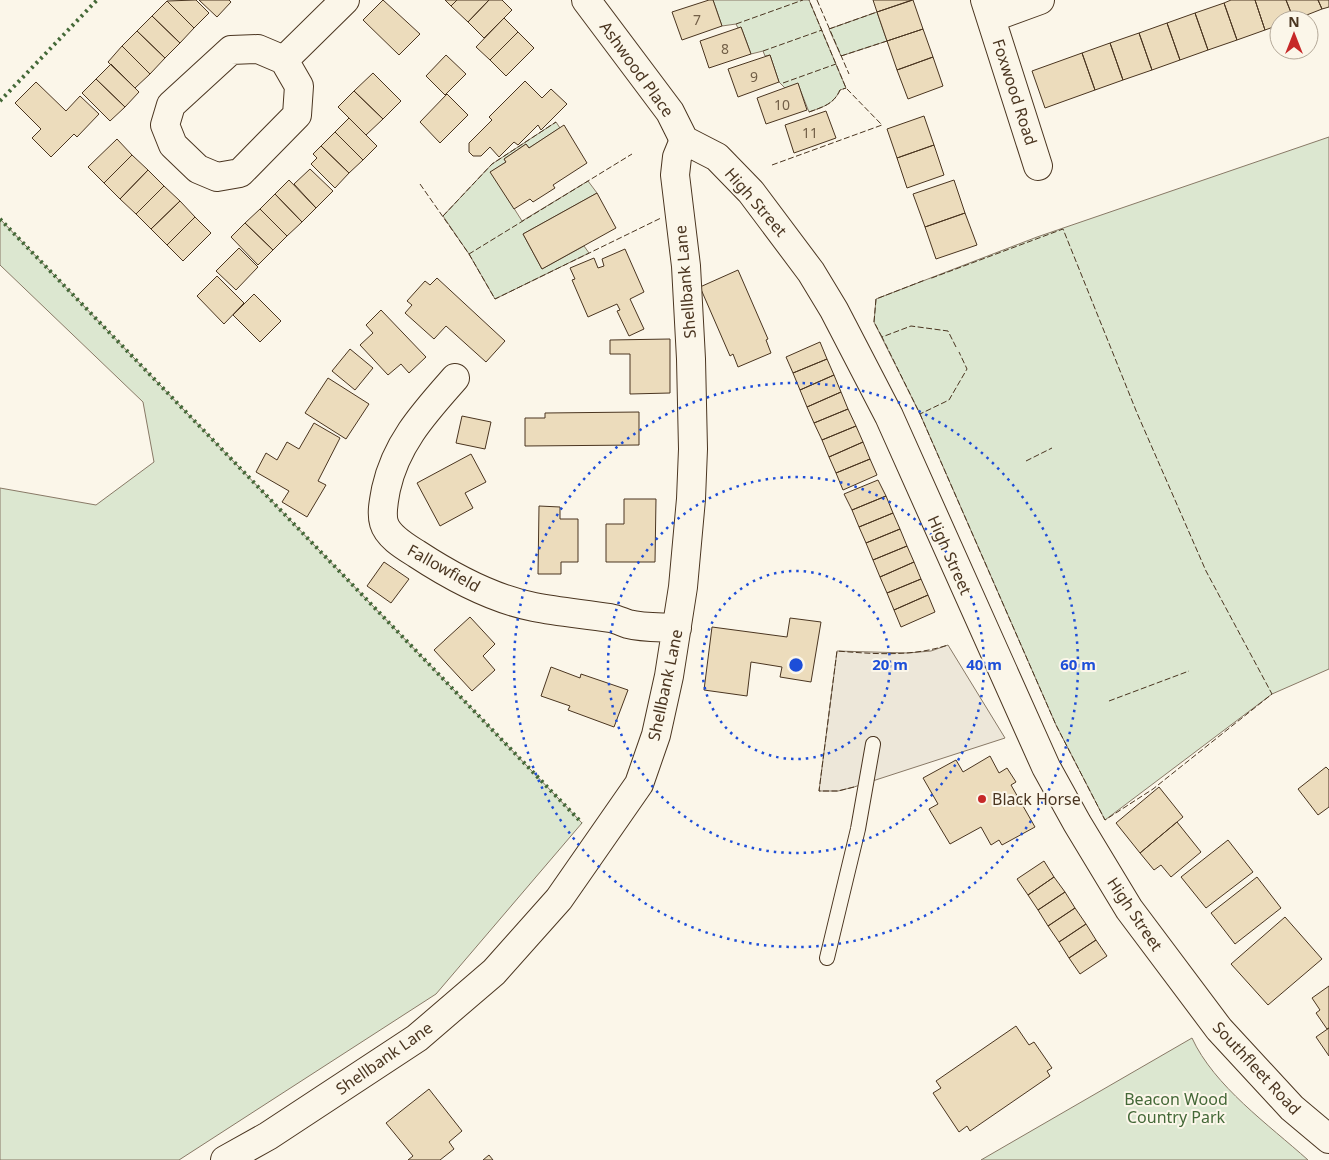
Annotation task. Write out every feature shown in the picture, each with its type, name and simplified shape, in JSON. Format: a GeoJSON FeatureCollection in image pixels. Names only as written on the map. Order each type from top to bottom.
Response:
{"type":"FeatureCollection","features":[{"type":"Feature","properties":{"kind":"street"},"geometry":{"type":"LineString","coordinates":[[284,60],[345,0]]}},
{"type":"Feature","properties":{"kind":"street","name":"Ashwood Place"},"geometry":{"type":"LineString","coordinates":[[586,0],[670,112],[684,140]]}},
{"type":"Feature","properties":{"kind":"street","name":"Foxwood Road"},"geometry":{"type":"LineString","coordinates":[[1038,166],[988,9],[1040,0]]}},
{"type":"Feature","properties":{"kind":"street"},"geometry":{"type":"LineString","coordinates":[[258,49],[284,60],[299,86],[298,115],[240,174],[217,177],[198,169],[173,145],[165,125],[171,105],[231,50],[258,49]]}},
{"type":"Feature","properties":{"kind":"street","name":"Shellbank Lane"},"geometry":{"type":"LineString","coordinates":[[225,1160],[268,1136],[417,1038],[494,972],[559,899],[639,784],[662,714],[677,628],[686,560],[693,449],[688,290],[675,174],[677,157],[684,140]]}},
{"type":"Feature","properties":{"kind":"street","name":"High Street"},"geometry":{"type":"LineString","coordinates":[[684,140],[716,157],[751,192],[799,256],[834,310],[889,416],[1046,767],[1129,909],[1190,992]]}},
{"type":"Feature","properties":{"kind":"street","name":"Fallowfield"},"geometry":{"type":"LineString","coordinates":[[455,378],[422,416],[396,456],[389,477],[384,508],[384,524],[390,532],[412,551],[458,579],[513,601],[554,610],[610,618],[628,624],[677,628]]}},
{"type":"Feature","properties":{"kind":"street","name":"Southfleet Road"},"geometry":{"type":"LineString","coordinates":[[1190,992],[1219,1029],[1292,1108],[1329,1139]]}},
{"type":"Feature","properties":{"kind":"lane"},"geometry":{"type":"LineString","coordinates":[[827,958],[858,829],[873,744]]}},
{"type":"Feature","properties":{"kind":"green space"},"geometry":{"type":"Polygon","coordinates":[[[713,0],[809,0],[846,88],[840,90],[835,99],[828,104],[809,112],[798,84],[785,88],[779,82],[770,55],[765,56],[763,51],[751,54],[741,27],[738,28],[736,24],[722,26],[713,0]]]}},
{"type":"Feature","properties":{"kind":"green space"},"geometry":{"type":"Polygon","coordinates":[[[877,12],[887,41],[841,56],[829,29],[877,12]]]}},
{"type":"Feature","properties":{"kind":"green space"},"geometry":{"type":"Polygon","coordinates":[[[556,122],[560,128],[529,148],[526,144],[504,159],[506,162],[491,172],[522,221],[588,181],[597,193],[523,234],[542,269],[584,246],[589,253],[495,299],[469,254],[443,216],[492,164],[556,122]]]}},
{"type":"Feature","properties":{"kind":"green space"},"geometry":{"type":"Polygon","coordinates":[[[1329,137],[1329,669],[1272,694],[1105,820],[1056,725],[920,414],[874,322],[876,299],[1037,237],[1329,137]]]}},
{"type":"Feature","properties":{"kind":"green space"},"geometry":{"type":"Polygon","coordinates":[[[0,219],[582,823],[436,994],[179,1160],[0,1160],[0,488],[96,505],[154,462],[143,402],[0,265],[0,219]]]}},
{"type":"Feature","properties":{"kind":"green space","name":"Beacon Wood Country Park"},"geometry":{"type":"Polygon","coordinates":[[[1192,1038],[1202,1056],[1228,1088],[1260,1119],[1308,1160],[981,1160],[1192,1038]]]}},
{"type":"Feature","properties":{"kind":"shaded area"},"geometry":{"type":"Polygon","coordinates":[[[948,645],[1005,738],[854,787],[838,791],[819,791],[837,651],[908,653],[931,651],[948,645]]]}},
{"type":"Feature","properties":{"kind":"building"},"geometry":{"type":"Polygon","coordinates":[[[196,0],[209,13],[194,28],[167,1],[196,0]]]}},
{"type":"Feature","properties":{"kind":"building"},"geometry":{"type":"Polygon","coordinates":[[[199,0],[229,0],[231,2],[217,17],[199,0]]]}},
{"type":"Feature","properties":{"kind":"building"},"geometry":{"type":"Polygon","coordinates":[[[383,0],[420,34],[399,55],[363,20],[383,0]]]}},
{"type":"Feature","properties":{"kind":"building"},"geometry":{"type":"Polygon","coordinates":[[[445,0],[457,0],[451,6],[445,0]]]}},
{"type":"Feature","properties":{"kind":"building"},"geometry":{"type":"Polygon","coordinates":[[[457,0],[489,0],[468,22],[451,6],[457,0]]]}},
{"type":"Feature","properties":{"kind":"building"},"geometry":{"type":"Polygon","coordinates":[[[489,0],[502,0],[512,10],[484,38],[468,22],[489,0]]]}},
{"type":"Feature","properties":{"kind":"building"},"geometry":{"type":"Polygon","coordinates":[[[713,0],[722,26],[682,40],[672,12],[713,0]]]}},
{"type":"Feature","properties":{"kind":"building"},"geometry":{"type":"Polygon","coordinates":[[[873,0],[912,0],[877,12],[873,0]]]}},
{"type":"Feature","properties":{"kind":"building"},"geometry":{"type":"Polygon","coordinates":[[[913,0],[923,29],[887,41],[877,12],[913,0]]]}},
{"type":"Feature","properties":{"kind":"building"},"geometry":{"type":"Polygon","coordinates":[[[1231,0],[1255,0],[1265,30],[1237,40],[1224,3],[1231,0]]]}},
{"type":"Feature","properties":{"kind":"building"},"geometry":{"type":"Polygon","coordinates":[[[1255,0],[1286,0],[1290,10],[1269,10],[1269,29],[1265,30],[1255,0]]]}},
{"type":"Feature","properties":{"kind":"building"},"geometry":{"type":"Polygon","coordinates":[[[1286,0],[1318,0],[1322,9],[1319,10],[1290,10],[1286,0]]]}},
{"type":"Feature","properties":{"kind":"building"},"geometry":{"type":"Polygon","coordinates":[[[1318,0],[1329,0],[1329,7],[1322,9],[1318,0]]]}},
{"type":"Feature","properties":{"kind":"building"},"geometry":{"type":"Polygon","coordinates":[[[167,1],[194,28],[180,43],[152,16],[167,1]]]}},
{"type":"Feature","properties":{"kind":"building"},"geometry":{"type":"Polygon","coordinates":[[[1224,3],[1237,40],[1208,50],[1195,13],[1224,3]]]}},
{"type":"Feature","properties":{"kind":"building"},"geometry":{"type":"Polygon","coordinates":[[[1195,13],[1208,50],[1180,60],[1167,23],[1195,13]]]}},
{"type":"Feature","properties":{"kind":"building"},"geometry":{"type":"Polygon","coordinates":[[[152,16],[180,43],[165,58],[137,31],[152,16]]]}},
{"type":"Feature","properties":{"kind":"building"},"geometry":{"type":"Polygon","coordinates":[[[504,18],[518,32],[490,60],[476,47],[504,18]]]}},
{"type":"Feature","properties":{"kind":"building"},"geometry":{"type":"Polygon","coordinates":[[[1167,23],[1180,60],[1152,70],[1139,33],[1167,23]]]}},
{"type":"Feature","properties":{"kind":"building"},"geometry":{"type":"Polygon","coordinates":[[[741,27],[751,54],[709,68],[700,41],[741,27]]]}},
{"type":"Feature","properties":{"kind":"building"},"geometry":{"type":"Polygon","coordinates":[[[923,29],[933,57],[897,70],[887,41],[923,29]]]}},
{"type":"Feature","properties":{"kind":"building"},"geometry":{"type":"Polygon","coordinates":[[[137,31],[165,58],[150,74],[122,46],[137,31]]]}},
{"type":"Feature","properties":{"kind":"building"},"geometry":{"type":"Polygon","coordinates":[[[518,32],[534,48],[506,76],[490,60],[518,32]]]}},
{"type":"Feature","properties":{"kind":"building"},"geometry":{"type":"Polygon","coordinates":[[[1139,33],[1152,70],[1123,80],[1110,43],[1139,33]]]}},
{"type":"Feature","properties":{"kind":"building"},"geometry":{"type":"Polygon","coordinates":[[[1110,43],[1123,80],[1095,90],[1082,53],[1110,43]]]}},
{"type":"Feature","properties":{"kind":"building"},"geometry":{"type":"Polygon","coordinates":[[[122,46],[150,74],[135,88],[108,62],[122,46]]]}},
{"type":"Feature","properties":{"kind":"building"},"geometry":{"type":"Polygon","coordinates":[[[1082,53],[1095,90],[1045,108],[1032,71],[1082,53]]]}},
{"type":"Feature","properties":{"kind":"building"},"geometry":{"type":"Polygon","coordinates":[[[446,55],[466,74],[445,95],[426,76],[446,55]]]}},
{"type":"Feature","properties":{"kind":"building"},"geometry":{"type":"Polygon","coordinates":[[[770,55],[779,82],[738,97],[728,69],[770,55]]]}},
{"type":"Feature","properties":{"kind":"building"},"geometry":{"type":"Polygon","coordinates":[[[933,57],[943,86],[908,99],[897,70],[933,57]]]}},
{"type":"Feature","properties":{"kind":"building"},"geometry":{"type":"Polygon","coordinates":[[[111,64],[139,92],[125,107],[96,79],[111,64]]]}},
{"type":"Feature","properties":{"kind":"building"},"geometry":{"type":"Polygon","coordinates":[[[373,73],[401,101],[383,119],[354,91],[373,73]]]}},
{"type":"Feature","properties":{"kind":"building"},"geometry":{"type":"Polygon","coordinates":[[[96,79],[125,107],[110,121],[82,93],[96,79]]]}},
{"type":"Feature","properties":{"kind":"building"},"geometry":{"type":"Polygon","coordinates":[[[525,81],[542,98],[551,89],[567,104],[541,130],[538,125],[518,145],[514,142],[499,157],[490,147],[481,156],[473,156],[469,152],[469,143],[492,120],[489,117],[525,81]]]}},
{"type":"Feature","properties":{"kind":"building"},"geometry":{"type":"Polygon","coordinates":[[[36,82],[66,111],[80,96],[99,114],[77,137],[74,134],[51,157],[32,138],[41,129],[15,103],[36,82]]]}},
{"type":"Feature","properties":{"kind":"building"},"geometry":{"type":"Polygon","coordinates":[[[798,83],[807,110],[766,124],[757,98],[798,83]]]}},
{"type":"Feature","properties":{"kind":"building"},"geometry":{"type":"Polygon","coordinates":[[[354,91],[383,119],[366,135],[338,107],[354,91]]]}},
{"type":"Feature","properties":{"kind":"building"},"geometry":{"type":"Polygon","coordinates":[[[447,94],[468,115],[440,143],[420,122],[447,94]]]}},
{"type":"Feature","properties":{"kind":"building"},"geometry":{"type":"Polygon","coordinates":[[[826,111],[836,138],[794,153],[785,125],[826,111]]]}},
{"type":"Feature","properties":{"kind":"building"},"geometry":{"type":"Polygon","coordinates":[[[924,116],[934,145],[897,158],[887,129],[924,116]]]}},
{"type":"Feature","properties":{"kind":"building"},"geometry":{"type":"Polygon","coordinates":[[[349,118],[377,146],[363,160],[335,132],[349,118]]]}},
{"type":"Feature","properties":{"kind":"building"},"geometry":{"type":"Polygon","coordinates":[[[564,125],[587,163],[553,185],[555,188],[533,202],[530,199],[514,209],[490,172],[506,162],[504,159],[526,144],[529,148],[564,125]]]}},
{"type":"Feature","properties":{"kind":"building"},"geometry":{"type":"Polygon","coordinates":[[[335,132],[363,160],[349,173],[321,146],[335,132]]]}},
{"type":"Feature","properties":{"kind":"building"},"geometry":{"type":"Polygon","coordinates":[[[117,139],[132,155],[104,183],[88,167],[117,139]]]}},
{"type":"Feature","properties":{"kind":"building"},"geometry":{"type":"Polygon","coordinates":[[[934,145],[944,175],[907,188],[897,158],[934,145]]]}},
{"type":"Feature","properties":{"kind":"building"},"geometry":{"type":"Polygon","coordinates":[[[321,146],[349,173],[335,188],[311,164],[317,158],[313,154],[321,146]]]}},
{"type":"Feature","properties":{"kind":"building"},"geometry":{"type":"Polygon","coordinates":[[[132,155],[148,170],[120,199],[104,183],[132,155]]]}},
{"type":"Feature","properties":{"kind":"building"},"geometry":{"type":"Polygon","coordinates":[[[310,169],[333,191],[316,208],[294,184],[310,169]]]}},
{"type":"Feature","properties":{"kind":"building"},"geometry":{"type":"Polygon","coordinates":[[[148,170],[164,186],[136,214],[120,199],[148,170]]]}},
{"type":"Feature","properties":{"kind":"building"},"geometry":{"type":"Polygon","coordinates":[[[289,180],[316,208],[302,222],[275,194],[289,180]]]}},
{"type":"Feature","properties":{"kind":"building"},"geometry":{"type":"Polygon","coordinates":[[[954,180],[965,213],[925,227],[913,194],[954,180]]]}},
{"type":"Feature","properties":{"kind":"building"},"geometry":{"type":"Polygon","coordinates":[[[164,186],[180,201],[151,229],[136,214],[164,186]]]}},
{"type":"Feature","properties":{"kind":"building"},"geometry":{"type":"Polygon","coordinates":[[[597,193],[616,228],[542,269],[523,234],[597,193]]]}},
{"type":"Feature","properties":{"kind":"building"},"geometry":{"type":"Polygon","coordinates":[[[275,194],[302,222],[287,236],[260,209],[275,194]]]}},
{"type":"Feature","properties":{"kind":"building"},"geometry":{"type":"Polygon","coordinates":[[[180,201],[195,217],[167,245],[151,229],[180,201]]]}},
{"type":"Feature","properties":{"kind":"building"},"geometry":{"type":"Polygon","coordinates":[[[260,209],[287,236],[273,250],[245,223],[260,209]]]}},
{"type":"Feature","properties":{"kind":"building"},"geometry":{"type":"Polygon","coordinates":[[[965,213],[977,245],[936,259],[925,227],[965,213]]]}},
{"type":"Feature","properties":{"kind":"building"},"geometry":{"type":"Polygon","coordinates":[[[195,217],[211,233],[183,261],[167,245],[195,217]]]}},
{"type":"Feature","properties":{"kind":"building"},"geometry":{"type":"Polygon","coordinates":[[[245,223],[273,250],[258,265],[231,237],[245,223]]]}},
{"type":"Feature","properties":{"kind":"building"},"geometry":{"type":"Polygon","coordinates":[[[239,248],[258,267],[236,290],[216,271],[239,248]]]}},
{"type":"Feature","properties":{"kind":"building"},"geometry":{"type":"Polygon","coordinates":[[[625,249],[644,292],[630,299],[644,329],[629,336],[617,311],[620,310],[617,304],[588,317],[572,280],[575,279],[570,268],[594,258],[598,268],[604,266],[602,259],[625,249]]]}},
{"type":"Feature","properties":{"kind":"building"},"geometry":{"type":"Polygon","coordinates":[[[738,270],[768,339],[766,340],[771,353],[738,367],[733,354],[730,356],[700,287],[738,270]]]}},
{"type":"Feature","properties":{"kind":"building"},"geometry":{"type":"Polygon","coordinates":[[[217,276],[244,303],[224,324],[197,296],[217,276]]]}},
{"type":"Feature","properties":{"kind":"building"},"geometry":{"type":"Polygon","coordinates":[[[437,278],[505,341],[486,362],[446,326],[434,339],[405,313],[412,305],[407,301],[425,281],[430,285],[437,278]]]}},
{"type":"Feature","properties":{"kind":"building"},"geometry":{"type":"Polygon","coordinates":[[[254,294],[281,321],[260,342],[233,315],[254,294]]]}},
{"type":"Feature","properties":{"kind":"building"},"geometry":{"type":"Polygon","coordinates":[[[381,310],[426,357],[409,373],[401,364],[388,375],[360,345],[373,333],[366,325],[381,310]]]}},
{"type":"Feature","properties":{"kind":"building"},"geometry":{"type":"Polygon","coordinates":[[[670,339],[670,393],[630,394],[630,354],[610,354],[610,340],[670,339]]]}},
{"type":"Feature","properties":{"kind":"building"},"geometry":{"type":"Polygon","coordinates":[[[820,342],[827,359],[793,373],[786,357],[820,342]]]}},
{"type":"Feature","properties":{"kind":"building"},"geometry":{"type":"Polygon","coordinates":[[[350,349],[373,368],[355,390],[332,371],[350,349]]]}},
{"type":"Feature","properties":{"kind":"building"},"geometry":{"type":"Polygon","coordinates":[[[827,359],[834,375],[800,390],[793,373],[827,359]]]}},
{"type":"Feature","properties":{"kind":"building"},"geometry":{"type":"Polygon","coordinates":[[[834,375],[841,392],[807,407],[800,390],[834,375]]]}},
{"type":"Feature","properties":{"kind":"building"},"geometry":{"type":"Polygon","coordinates":[[[328,378],[369,404],[346,439],[305,413],[328,378]]]}},
{"type":"Feature","properties":{"kind":"building"},"geometry":{"type":"Polygon","coordinates":[[[841,392],[848,409],[814,423],[807,407],[841,392]]]}},
{"type":"Feature","properties":{"kind":"building"},"geometry":{"type":"Polygon","coordinates":[[[848,409],[856,426],[822,440],[814,423],[848,409]]]}},
{"type":"Feature","properties":{"kind":"building"},"geometry":{"type":"Polygon","coordinates":[[[639,412],[639,445],[525,446],[525,418],[545,418],[545,413],[639,412]]]}},
{"type":"Feature","properties":{"kind":"building"},"geometry":{"type":"Polygon","coordinates":[[[462,416],[491,422],[485,449],[456,443],[462,416]]]}},
{"type":"Feature","properties":{"kind":"building"},"geometry":{"type":"Polygon","coordinates":[[[314,423],[340,438],[318,481],[326,485],[307,517],[282,502],[289,491],[256,472],[266,453],[277,460],[287,442],[299,449],[314,423]]]}},
{"type":"Feature","properties":{"kind":"building"},"geometry":{"type":"Polygon","coordinates":[[[856,426],[863,442],[829,457],[822,440],[856,426]]]}},
{"type":"Feature","properties":{"kind":"building"},"geometry":{"type":"Polygon","coordinates":[[[863,442],[870,459],[836,473],[829,457],[863,442]]]}},
{"type":"Feature","properties":{"kind":"building"},"geometry":{"type":"Polygon","coordinates":[[[471,454],[486,482],[465,493],[473,508],[440,526],[417,483],[471,454]]]}},
{"type":"Feature","properties":{"kind":"building"},"geometry":{"type":"Polygon","coordinates":[[[870,459],[877,475],[843,490],[836,473],[870,459]]]}},
{"type":"Feature","properties":{"kind":"building"},"geometry":{"type":"Polygon","coordinates":[[[878,480],[886,496],[852,510],[844,494],[878,480]]]}},
{"type":"Feature","properties":{"kind":"building"},"geometry":{"type":"Polygon","coordinates":[[[886,496],[893,513],[859,527],[852,510],[886,496]]]}},
{"type":"Feature","properties":{"kind":"building"},"geometry":{"type":"Polygon","coordinates":[[[624,499],[656,499],[655,562],[606,562],[606,524],[624,524],[624,499]]]}},
{"type":"Feature","properties":{"kind":"building"},"geometry":{"type":"Polygon","coordinates":[[[539,506],[560,507],[560,519],[578,519],[578,562],[561,562],[561,574],[538,574],[539,506]]]}},
{"type":"Feature","properties":{"kind":"building"},"geometry":{"type":"Polygon","coordinates":[[[893,513],[900,529],[866,543],[859,527],[893,513]]]}},
{"type":"Feature","properties":{"kind":"building"},"geometry":{"type":"Polygon","coordinates":[[[900,529],[907,546],[873,560],[866,543],[900,529]]]}},
{"type":"Feature","properties":{"kind":"building"},"geometry":{"type":"Polygon","coordinates":[[[907,546],[914,562],[880,577],[873,560],[907,546]]]}},
{"type":"Feature","properties":{"kind":"building"},"geometry":{"type":"Polygon","coordinates":[[[384,562],[409,579],[391,603],[367,586],[384,562]]]}},
{"type":"Feature","properties":{"kind":"building"},"geometry":{"type":"Polygon","coordinates":[[[914,562],[921,579],[887,593],[880,577],[914,562]]]}},
{"type":"Feature","properties":{"kind":"building"},"geometry":{"type":"Polygon","coordinates":[[[921,579],[928,595],[894,610],[887,593],[921,579]]]}},
{"type":"Feature","properties":{"kind":"building"},"geometry":{"type":"Polygon","coordinates":[[[928,595],[935,612],[901,627],[894,610],[928,595]]]}},
{"type":"Feature","properties":{"kind":"building"},"geometry":{"type":"Polygon","coordinates":[[[470,617],[495,644],[483,656],[495,670],[472,691],[434,650],[470,617]]]}},
{"type":"Feature","properties":{"kind":"building"},"geometry":{"type":"Polygon","coordinates":[[[790,618],[821,622],[811,682],[780,677],[782,667],[751,662],[747,696],[704,690],[712,627],[787,637],[790,618]]]}},
{"type":"Feature","properties":{"kind":"building"},"geometry":{"type":"Polygon","coordinates":[[[551,667],[580,678],[581,674],[628,690],[614,727],[568,710],[570,706],[541,696],[551,667]]]}},
{"type":"Feature","properties":{"kind":"building"},"geometry":{"type":"Polygon","coordinates":[[[990,756],[999,773],[1007,768],[1016,782],[1011,785],[1035,827],[1002,845],[999,840],[991,845],[981,827],[950,844],[929,809],[938,804],[923,778],[956,760],[963,772],[990,756]]]}},
{"type":"Feature","properties":{"kind":"building"},"geometry":{"type":"Polygon","coordinates":[[[1326,767],[1329,770],[1329,807],[1318,815],[1298,789],[1326,767]]]}},
{"type":"Feature","properties":{"kind":"building"},"geometry":{"type":"Polygon","coordinates":[[[1159,787],[1183,817],[1140,853],[1116,823],[1159,787]]]}},
{"type":"Feature","properties":{"kind":"building"},"geometry":{"type":"Polygon","coordinates":[[[1177,822],[1201,852],[1171,877],[1161,865],[1154,870],[1140,853],[1177,822]]]}},
{"type":"Feature","properties":{"kind":"building"},"geometry":{"type":"Polygon","coordinates":[[[1228,840],[1253,872],[1206,908],[1181,877],[1228,840]]]}},
{"type":"Feature","properties":{"kind":"building"},"geometry":{"type":"Polygon","coordinates":[[[1044,861],[1054,877],[1028,895],[1017,879],[1044,861]]]}},
{"type":"Feature","properties":{"kind":"building"},"geometry":{"type":"Polygon","coordinates":[[[1054,877],[1065,892],[1038,910],[1028,895],[1054,877]]]}},
{"type":"Feature","properties":{"kind":"building"},"geometry":{"type":"Polygon","coordinates":[[[1257,877],[1281,908],[1235,944],[1211,913],[1257,877]]]}},
{"type":"Feature","properties":{"kind":"building"},"geometry":{"type":"Polygon","coordinates":[[[1065,892],[1075,908],[1048,926],[1038,910],[1065,892]]]}},
{"type":"Feature","properties":{"kind":"building"},"geometry":{"type":"Polygon","coordinates":[[[1075,908],[1086,924],[1059,942],[1048,926],[1075,908]]]}},
{"type":"Feature","properties":{"kind":"building"},"geometry":{"type":"Polygon","coordinates":[[[1285,917],[1322,959],[1268,1005],[1231,964],[1285,917]]]}},
{"type":"Feature","properties":{"kind":"building"},"geometry":{"type":"Polygon","coordinates":[[[1086,924],[1096,940],[1069,958],[1059,942],[1086,924]]]}},
{"type":"Feature","properties":{"kind":"building"},"geometry":{"type":"Polygon","coordinates":[[[1096,940],[1107,956],[1080,974],[1069,958],[1096,940]]]}},
{"type":"Feature","properties":{"kind":"building"},"geometry":{"type":"Polygon","coordinates":[[[1329,986],[1329,1028],[1327,1029],[1316,1013],[1320,1010],[1312,998],[1329,986]]]}},
{"type":"Feature","properties":{"kind":"building"},"geometry":{"type":"Polygon","coordinates":[[[1016,1026],[1029,1045],[1034,1042],[1052,1068],[1047,1071],[1050,1076],[970,1131],[967,1126],[959,1132],[933,1093],[941,1088],[936,1081],[1016,1026]]]}},
{"type":"Feature","properties":{"kind":"building"},"geometry":{"type":"Polygon","coordinates":[[[1329,1028],[1329,1056],[1316,1037],[1329,1028]]]}},
{"type":"Feature","properties":{"kind":"building"},"geometry":{"type":"Polygon","coordinates":[[[429,1089],[462,1131],[449,1142],[454,1149],[440,1160],[408,1160],[413,1156],[386,1123],[429,1089]]]}},
{"type":"Feature","properties":{"kind":"building"},"geometry":{"type":"Polygon","coordinates":[[[489,1155],[493,1160],[483,1160],[489,1155]]]}},
{"type":"Feature","properties":{"kind":"hedge"},"geometry":{"type":"LineString","coordinates":[[0,101],[97,0]]}},
{"type":"Feature","properties":{"kind":"hedge"},"geometry":{"type":"LineString","coordinates":[[0,219],[582,823]]}},
{"type":"Feature","properties":{"kind":"fence"},"geometry":{"type":"LineString","coordinates":[[736,24],[803,0]]}},
{"type":"Feature","properties":{"kind":"fence"},"geometry":{"type":"LineString","coordinates":[[772,165],[882,125],[846,88],[809,0]]}},
{"type":"Feature","properties":{"kind":"fence"},"geometry":{"type":"LineString","coordinates":[[817,0],[849,74]]}},
{"type":"Feature","properties":{"kind":"fence"},"geometry":{"type":"LineString","coordinates":[[829,29],[877,12]]}},
{"type":"Feature","properties":{"kind":"fence"},"geometry":{"type":"LineString","coordinates":[[763,51],[822,30]]}},
{"type":"Feature","properties":{"kind":"fence"},"geometry":{"type":"LineString","coordinates":[[841,56],[887,41]]}},
{"type":"Feature","properties":{"kind":"fence"},"geometry":{"type":"LineString","coordinates":[[783,83],[836,64]]}},
{"type":"Feature","properties":{"kind":"fence"},"geometry":{"type":"LineString","coordinates":[[809,112],[828,104],[835,99],[840,90],[846,88]]}},
{"type":"Feature","properties":{"kind":"fence"},"geometry":{"type":"LineString","coordinates":[[443,216],[492,164],[556,122]]}},
{"type":"Feature","properties":{"kind":"fence"},"geometry":{"type":"LineString","coordinates":[[420,184],[469,254],[632,154]]}},
{"type":"Feature","properties":{"kind":"fence"},"geometry":{"type":"LineString","coordinates":[[469,254],[495,299],[661,218]]}},
{"type":"Feature","properties":{"kind":"fence"},"geometry":{"type":"LineString","coordinates":[[920,414],[1056,725],[1105,820],[1153,789],[1272,694],[1206,571],[1137,413],[1063,229],[929,279]]}},
{"type":"Feature","properties":{"kind":"fence"},"geometry":{"type":"LineString","coordinates":[[882,337],[874,322],[876,299],[925,280]]}},
{"type":"Feature","properties":{"kind":"fence"},"geometry":{"type":"LineString","coordinates":[[956,347],[948,331],[911,326],[882,337],[920,414],[949,400],[967,369],[959,352]]}},
{"type":"Feature","properties":{"kind":"fence"},"geometry":{"type":"LineString","coordinates":[[1026,461],[1052,448]]}},
{"type":"Feature","properties":{"kind":"fence"},"geometry":{"type":"LineString","coordinates":[[854,787],[838,791],[819,791],[837,651],[879,654],[907,653],[948,645]]}},
{"type":"Feature","properties":{"kind":"fence"},"geometry":{"type":"LineString","coordinates":[[1109,701],[1189,671]]}},
{"type":"Feature","properties":{"kind":"place","name":"Black Horse"},"geometry":{"type":"Point","coordinates":[982,799]}}]}
